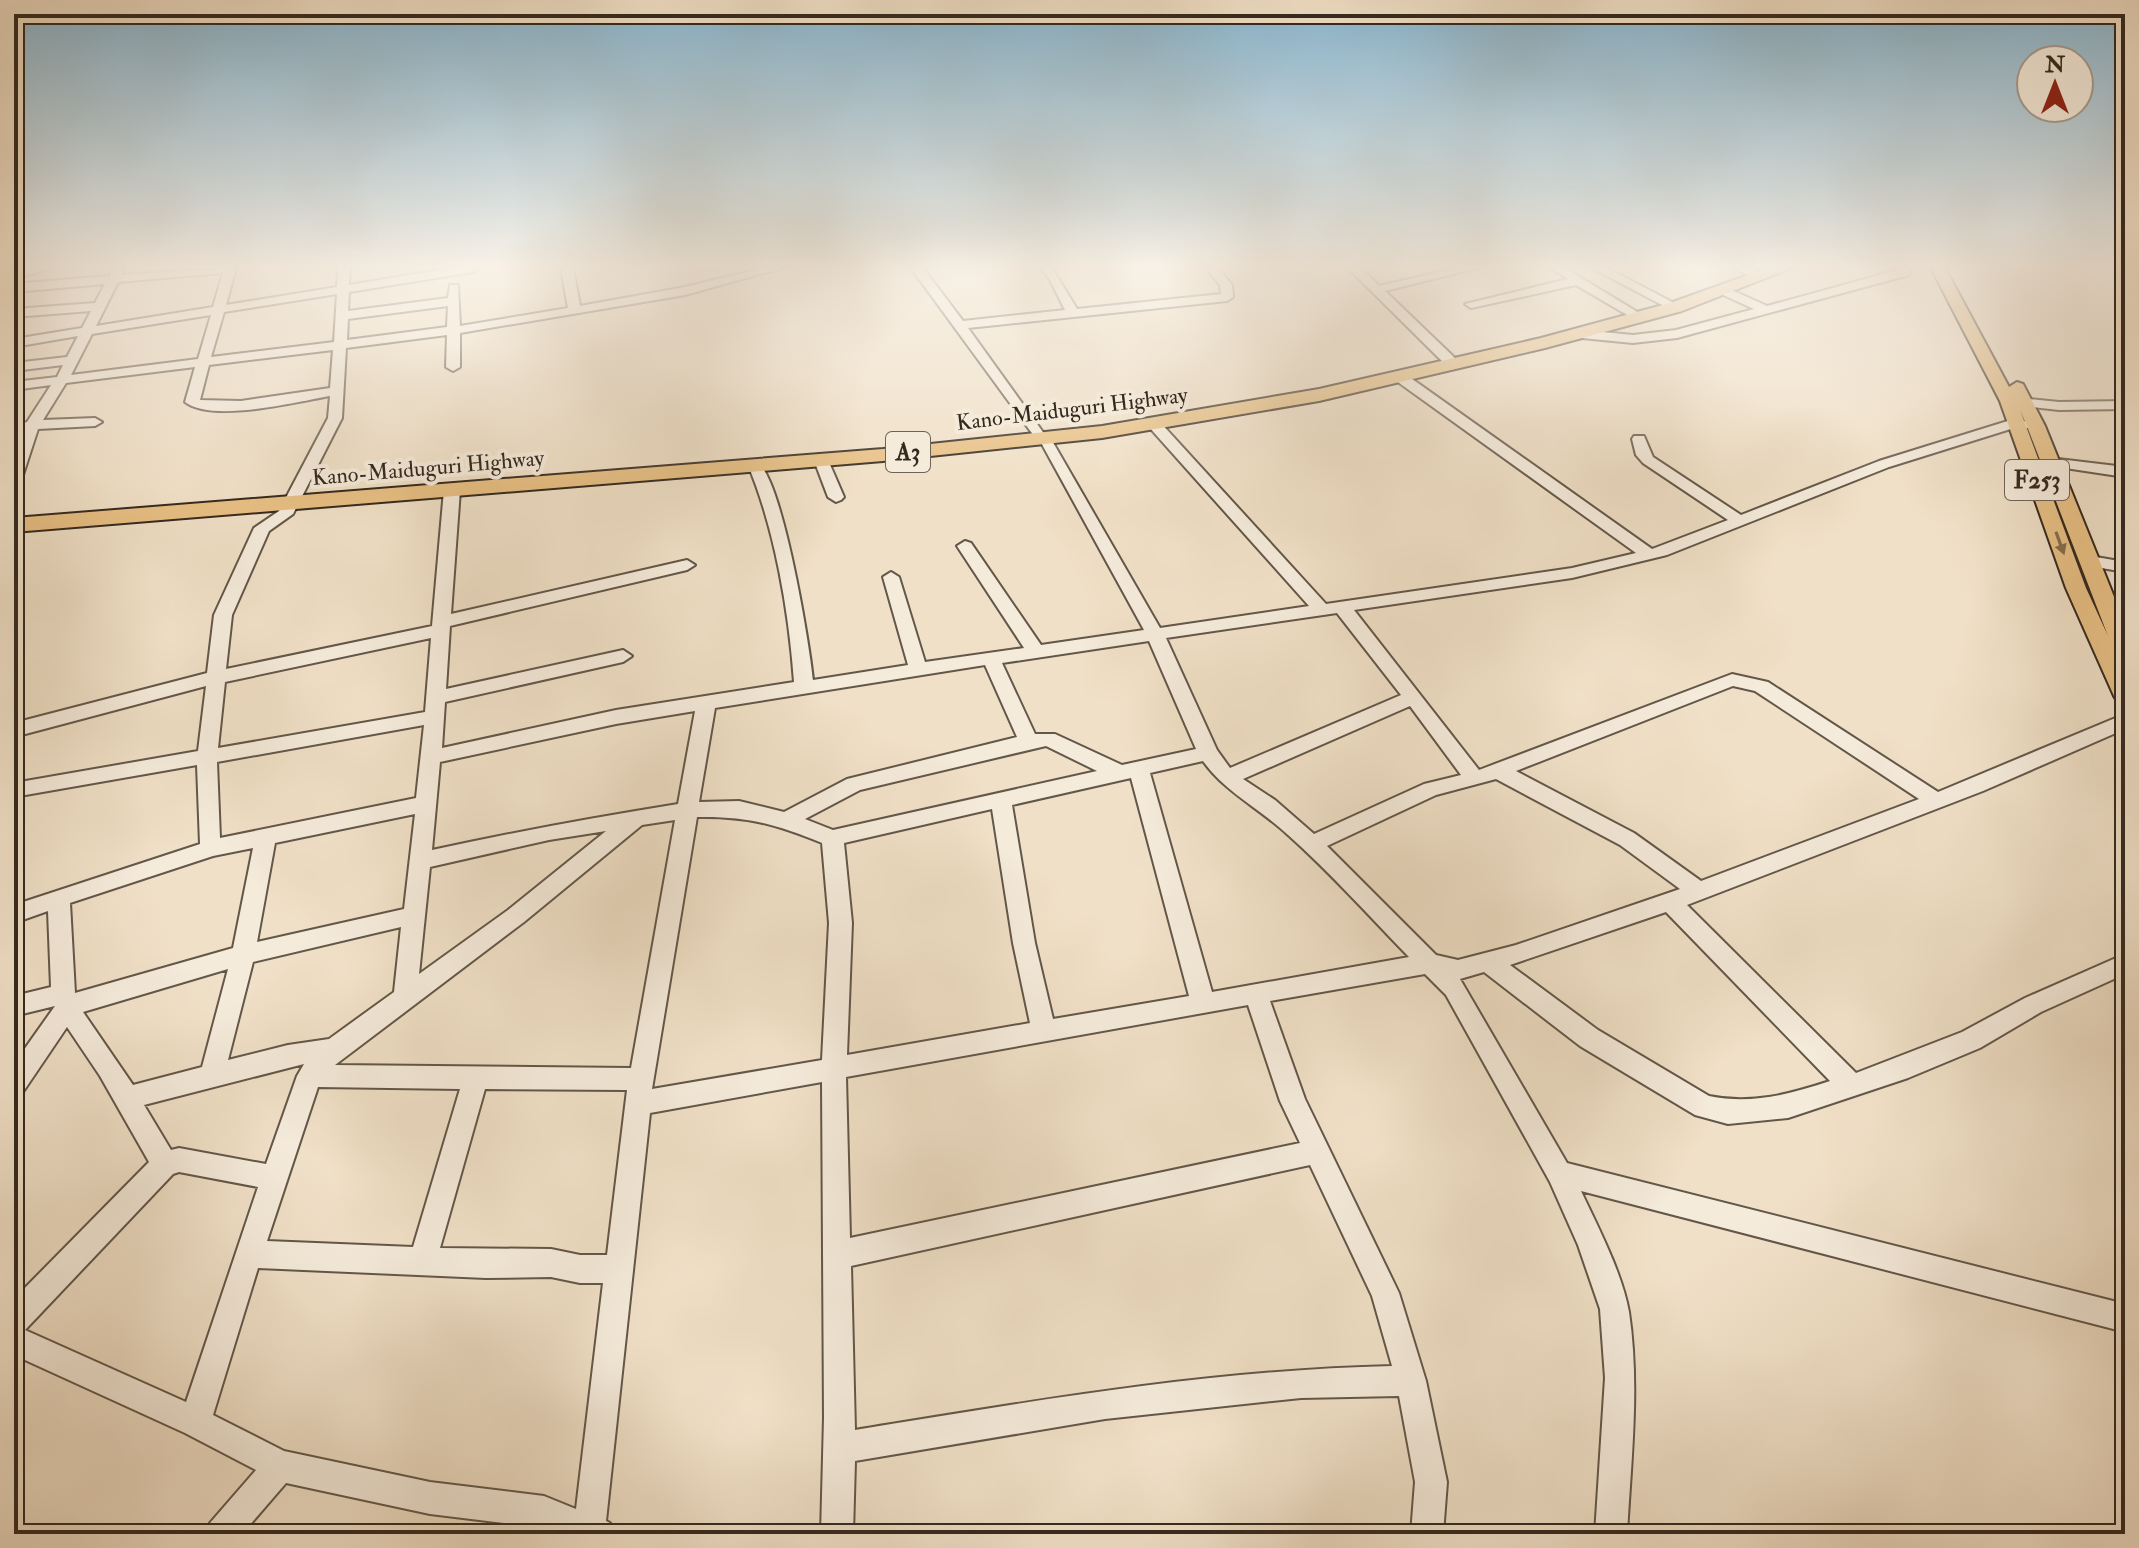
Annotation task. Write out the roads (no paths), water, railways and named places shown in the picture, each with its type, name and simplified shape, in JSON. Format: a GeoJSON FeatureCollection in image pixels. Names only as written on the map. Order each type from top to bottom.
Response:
{"type":"FeatureCollection","features":[{"type":"Feature","properties":{"kind":"highway","name":"Kano-Maiduguri Highway"},"geometry":{"type":"LineString","coordinates":[[14,519],[452,490],[821,460],[1154,424],[1272,404],[1400,377],[1531,340]]}},
{"type":"Feature","properties":{"kind":"highway","name":"Kano-Maiduguri Highway"},"geometry":{"type":"LineString","coordinates":[[14,525],[1042,436],[1253,401],[1553,340]]}},
{"type":"Feature","properties":{"kind":"main road","name":"F253"},"geometry":{"type":"LineString","coordinates":[[1981,340],[2017,402],[2036,426],[2125,651]]}},
{"type":"Feature","properties":{"kind":"main road","name":"F253"},"geometry":{"type":"LineString","coordinates":[[1985,340],[2017,402],[2016,423],[2076,588],[2125,696]]}},
{"type":"Feature","properties":{"kind":"street"},"geometry":{"type":"LineString","coordinates":[[14,478],[31,428],[63,378],[81,340]]}},
{"type":"Feature","properties":{"kind":"street"},"geometry":{"type":"LineString","coordinates":[[211,340],[192,402],[196,405],[263,402],[337,391]]}},
{"type":"Feature","properties":{"kind":"street"},"geometry":{"type":"LineString","coordinates":[[212,848],[208,833],[207,755],[223,615],[262,528],[285,514],[335,418],[340,340]]}},
{"type":"Feature","properties":{"kind":"street"},"geometry":{"type":"LineString","coordinates":[[14,386],[63,378],[204,365],[379,340]]}},
{"type":"Feature","properties":{"kind":"street"},"geometry":{"type":"LineString","coordinates":[[453,367],[454,340]]}},
{"type":"Feature","properties":{"kind":"street"},"geometry":{"type":"LineString","coordinates":[[970,340],[1042,436],[1155,634],[1208,753],[1226,778],[1268,805],[1312,844],[1454,988],[1559,1173],[1591,1242],[1616,1323],[1620,1378],[1611,1534]]}},
{"type":"Feature","properties":{"kind":"street"},"geometry":{"type":"LineString","coordinates":[[1428,340],[1450,362]]}},
{"type":"Feature","properties":{"kind":"street"},"geometry":{"type":"LineString","coordinates":[[14,367],[72,360]]}},
{"type":"Feature","properties":{"kind":"street"},"geometry":{"type":"LineString","coordinates":[[1400,377],[1649,555]]}},
{"type":"Feature","properties":{"kind":"street"},"geometry":{"type":"LineString","coordinates":[[2017,402],[2125,405]]}},
{"type":"Feature","properties":{"kind":"street"},"geometry":{"type":"LineString","coordinates":[[14,429],[43,424],[95,422]]}},
{"type":"Feature","properties":{"kind":"street"},"geometry":{"type":"LineString","coordinates":[[431,757],[616,717],[991,658],[1572,573],[1649,555],[1741,522],[1884,464],[2016,423],[2036,426]]}},
{"type":"Feature","properties":{"kind":"street"},"geometry":{"type":"LineString","coordinates":[[1154,424],[1322,610]]}},
{"type":"Feature","properties":{"kind":"street"},"geometry":{"type":"LineString","coordinates":[[1639,439],[1643,455],[1648,460],[1741,522]]}},
{"type":"Feature","properties":{"kind":"street"},"geometry":{"type":"LineString","coordinates":[[821,460],[836,497]]}},
{"type":"Feature","properties":{"kind":"street"},"geometry":{"type":"LineString","coordinates":[[2050,462],[2125,472]]}},
{"type":"Feature","properties":{"kind":"street"},"geometry":{"type":"LineString","coordinates":[[755,465],[769,497],[775,523],[800,638],[804,687]]}},
{"type":"Feature","properties":{"kind":"street"},"geometry":{"type":"LineString","coordinates":[[405,998],[431,757],[452,490]]}},
{"type":"Feature","properties":{"kind":"street"},"geometry":{"type":"LineString","coordinates":[[965,546],[1036,652]]}},
{"type":"Feature","properties":{"kind":"street"},"geometry":{"type":"LineString","coordinates":[[2090,561],[2125,567]]}},
{"type":"Feature","properties":{"kind":"street"},"geometry":{"type":"LineString","coordinates":[[14,730],[134,695],[442,626],[687,565]]}},
{"type":"Feature","properties":{"kind":"street"},"geometry":{"type":"LineString","coordinates":[[891,577],[918,669]]}},
{"type":"Feature","properties":{"kind":"street"},"geometry":{"type":"LineString","coordinates":[[1342,607],[1475,779]]}},
{"type":"Feature","properties":{"kind":"street"},"geometry":{"type":"LineString","coordinates":[[14,790],[207,755],[434,708],[623,656]]}},
{"type":"Feature","properties":{"kind":"street"},"geometry":{"type":"LineString","coordinates":[[991,658],[1029,741]]}},
{"type":"Feature","properties":{"kind":"street"},"geometry":{"type":"LineString","coordinates":[[1312,844],[1431,789],[1475,779],[1732,680],[1761,686],[1935,800]]}},
{"type":"Feature","properties":{"kind":"street"},"geometry":{"type":"LineString","coordinates":[[1226,778],[1413,697]]}},
{"type":"Feature","properties":{"kind":"street"},"geometry":{"type":"LineString","coordinates":[[14,1340],[196,1422],[280,1466],[430,1498],[544,1512],[594,1532],[619,1269],[640,1091],[706,703]]}},
{"type":"Feature","properties":{"kind":"street"},"geometry":{"type":"LineString","coordinates":[[309,1076],[476,1078],[640,1091],[834,1068],[1431,963],[1458,970],[1670,902],[1935,800],[2125,721]]}},
{"type":"Feature","properties":{"kind":"street"},"geometry":{"type":"LineString","coordinates":[[786,820],[854,784],[1029,741],[1048,739],[1130,772]]}},
{"type":"Feature","properties":{"kind":"street"},"geometry":{"type":"LineString","coordinates":[[420,861],[640,815],[688,810],[739,809],[786,820],[832,838],[1208,753]]}},
{"type":"Feature","properties":{"kind":"street"},"geometry":{"type":"LineString","coordinates":[[1497,770],[1627,839],[1699,891]]}},
{"type":"Feature","properties":{"kind":"street"},"geometry":{"type":"LineString","coordinates":[[1130,772],[1203,1003]]}},
{"type":"Feature","properties":{"kind":"street"},"geometry":{"type":"LineString","coordinates":[[1001,802],[1024,943],[1044,1031]]}},
{"type":"Feature","properties":{"kind":"street"},"geometry":{"type":"LineString","coordinates":[[14,914],[212,848],[426,804]]}},
{"type":"Feature","properties":{"kind":"street"},"geometry":{"type":"LineString","coordinates":[[196,1422],[209,1372],[309,1076],[334,1049],[516,916],[640,815]]}},
{"type":"Feature","properties":{"kind":"street"},"geometry":{"type":"LineString","coordinates":[[212,1076],[243,955],[265,838]]}},
{"type":"Feature","properties":{"kind":"street"},"geometry":{"type":"LineString","coordinates":[[832,838],[840,872],[834,1068],[841,1448],[837,1534]]}},
{"type":"Feature","properties":{"kind":"street"},"geometry":{"type":"LineString","coordinates":[[59,898],[65,1001],[165,1164]]}},
{"type":"Feature","properties":{"kind":"street"},"geometry":{"type":"LineString","coordinates":[[1670,902],[1850,1084]]}},
{"type":"Feature","properties":{"kind":"street"},"geometry":{"type":"LineString","coordinates":[[14,1006],[88,998],[243,955],[415,915]]}},
{"type":"Feature","properties":{"kind":"street"},"geometry":{"type":"LineString","coordinates":[[1488,962],[1589,1038],[1704,1107],[1728,1112],[1788,1106],[1899,1070],[1971,1040],[2033,1005],[2125,964]]}},
{"type":"Feature","properties":{"kind":"street"},"geometry":{"type":"LineString","coordinates":[[1256,995],[1293,1101],[1385,1293],[1411,1381],[1431,1482],[1427,1534]]}},
{"type":"Feature","properties":{"kind":"street"},"geometry":{"type":"LineString","coordinates":[[14,1084],[65,1001]]}},
{"type":"Feature","properties":{"kind":"street"},"geometry":{"type":"LineString","coordinates":[[127,1098],[288,1056],[334,1049]]}},
{"type":"Feature","properties":{"kind":"street"},"geometry":{"type":"LineString","coordinates":[[422,1262],[476,1078]]}},
{"type":"Feature","properties":{"kind":"street"},"geometry":{"type":"LineString","coordinates":[[837,1255],[1316,1152]]}},
{"type":"Feature","properties":{"kind":"street"},"geometry":{"type":"LineString","coordinates":[[14,1320],[165,1164],[179,1160],[275,1178]]}},
{"type":"Feature","properties":{"kind":"street"},"geometry":{"type":"LineString","coordinates":[[1559,1173],[2125,1318]]}},
{"type":"Feature","properties":{"kind":"street"},"geometry":{"type":"LineString","coordinates":[[250,1254],[422,1262],[551,1263],[580,1269],[619,1269]]}},
{"type":"Feature","properties":{"kind":"street"},"geometry":{"type":"LineString","coordinates":[[841,1448],[1105,1404],[1301,1383],[1411,1381]]}},
{"type":"Feature","properties":{"kind":"street"},"geometry":{"type":"LineString","coordinates":[[221,1534],[280,1466]]}}]}
